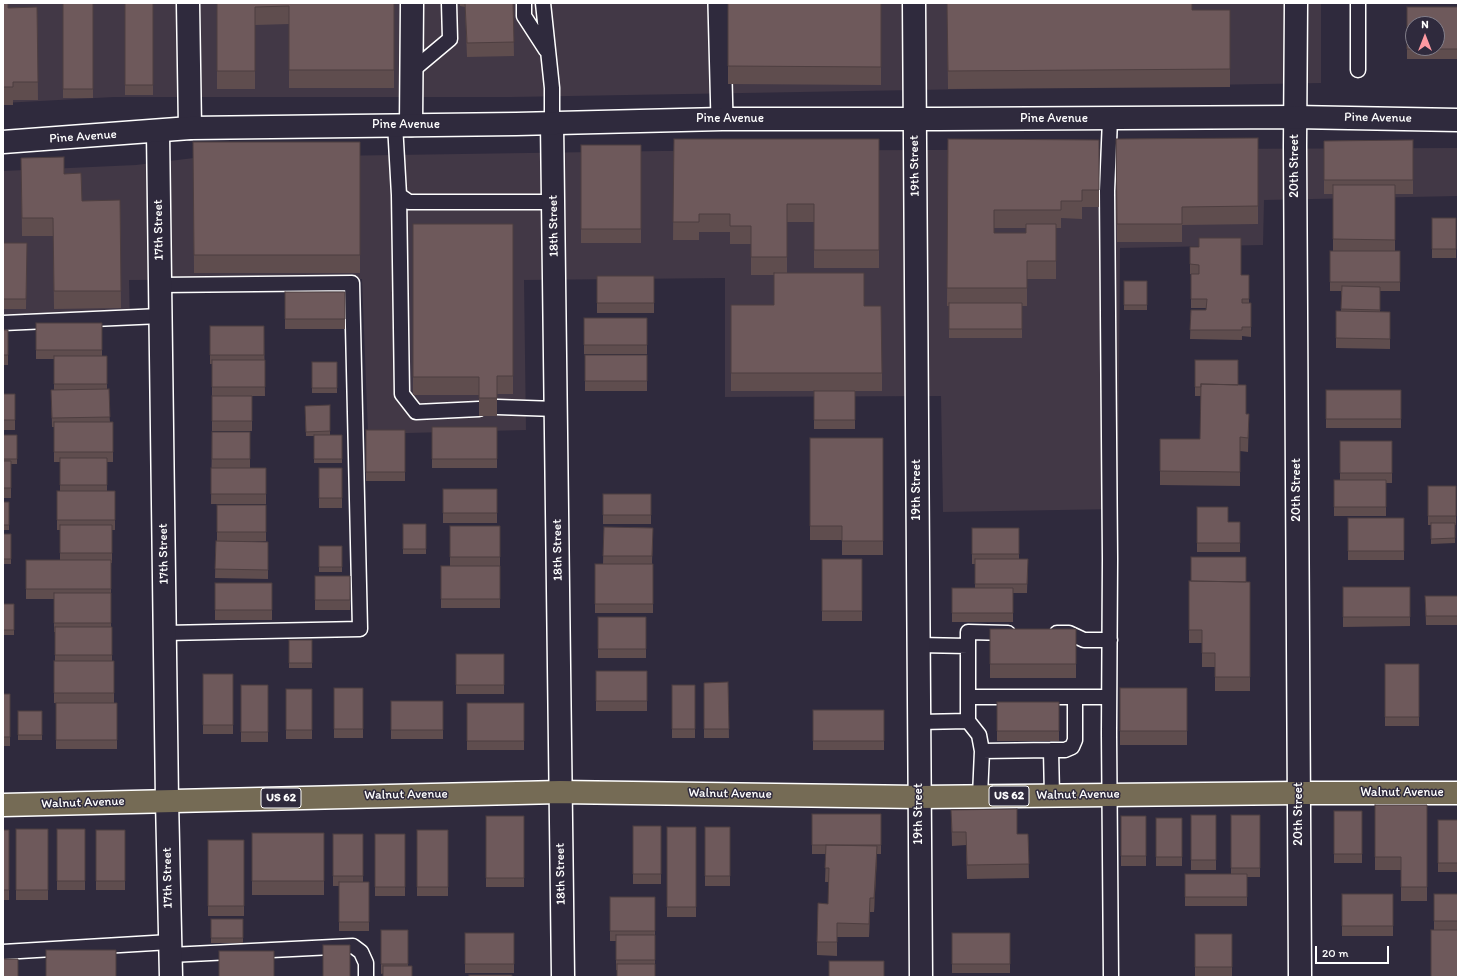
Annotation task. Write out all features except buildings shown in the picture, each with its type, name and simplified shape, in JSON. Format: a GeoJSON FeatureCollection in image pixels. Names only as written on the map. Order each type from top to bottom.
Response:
{"type":"FeatureCollection","features":[{"type":"Feature","properties":{"kind":"main road","name":"Walnut Avenue"},"geometry":{"type":"LineString","coordinates":[[3,805],[560,792],[919,797],[1458,793]]}},
{"type":"Feature","properties":{"kind":"street"},"geometry":{"type":"LineString","coordinates":[[188,3],[190,128]]}},
{"type":"Feature","properties":{"kind":"street"},"geometry":{"type":"LineString","coordinates":[[403,125],[413,70],[412,3]]}},
{"type":"Feature","properties":{"kind":"street"},"geometry":{"type":"LineString","coordinates":[[719,3],[722,119]]}},
{"type":"Feature","properties":{"kind":"street","name":"19th Street"},"geometry":{"type":"LineString","coordinates":[[914,3],[921,977]]}},
{"type":"Feature","properties":{"kind":"street","name":"20th Street"},"geometry":{"type":"LineString","coordinates":[[1296,3],[1295,117],[1300,977]]}},
{"type":"Feature","properties":{"kind":"street","name":"Pine Avenue"},"geometry":{"type":"LineString","coordinates":[[3,142],[158,132],[190,128],[722,119],[914,120],[1295,117],[1458,120]]}},
{"type":"Feature","properties":{"kind":"street","name":"18th Street"},"geometry":{"type":"LineString","coordinates":[[552,123],[563,977]]}},
{"type":"Feature","properties":{"kind":"street","name":"17th Street"},"geometry":{"type":"LineString","coordinates":[[158,132],[167,800],[171,977]]}},
{"type":"Feature","properties":{"kind":"lane"},"geometry":{"type":"LineString","coordinates":[[413,70],[450,39],[449,3]]}},
{"type":"Feature","properties":{"kind":"lane"},"geometry":{"type":"LineString","coordinates":[[524,3],[524,16],[548,52]]}},
{"type":"Feature","properties":{"kind":"lane"},"geometry":{"type":"LineString","coordinates":[[543,3],[552,88],[552,123]]}},
{"type":"Feature","properties":{"kind":"lane"},"geometry":{"type":"LineString","coordinates":[[1358,3],[1358,70]]}},
{"type":"Feature","properties":{"kind":"lane"},"geometry":{"type":"LineString","coordinates":[[1110,119],[1107,191],[1110,640],[1109,697],[1112,977]]}},
{"type":"Feature","properties":{"kind":"lane"},"geometry":{"type":"LineString","coordinates":[[403,125],[399,195],[402,394],[416,412],[479,409]]}},
{"type":"Feature","properties":{"kind":"lane"},"geometry":{"type":"LineString","coordinates":[[399,195],[409,202],[553,202]]}},
{"type":"Feature","properties":{"kind":"lane"},"geometry":{"type":"LineString","coordinates":[[160,285],[352,284],[360,629],[165,633]]}},
{"type":"Feature","properties":{"kind":"lane"},"geometry":{"type":"LineString","coordinates":[[3,323],[160,316]]}},
{"type":"Feature","properties":{"kind":"lane"},"geometry":{"type":"LineString","coordinates":[[497,407],[556,409]]}},
{"type":"Feature","properties":{"kind":"lane"},"geometry":{"type":"LineString","coordinates":[[980,796],[982,751],[978,735],[968,721],[968,632],[1022,633]]}},
{"type":"Feature","properties":{"kind":"lane"},"geometry":{"type":"LineString","coordinates":[[1046,633],[1069,633],[1084,640],[1110,640]]}},
{"type":"Feature","properties":{"kind":"lane"},"geometry":{"type":"LineString","coordinates":[[919,645],[968,646]]}},
{"type":"Feature","properties":{"kind":"lane"},"geometry":{"type":"LineString","coordinates":[[968,697],[1109,697]]}},
{"type":"Feature","properties":{"kind":"lane"},"geometry":{"type":"LineString","coordinates":[[1026,697],[1026,712]]}},
{"type":"Feature","properties":{"kind":"lane"},"geometry":{"type":"LineString","coordinates":[[982,751],[1026,746],[1051,750],[1065,750],[1072,747],[1075,740],[1075,697]]}},
{"type":"Feature","properties":{"kind":"lane"},"geometry":{"type":"LineString","coordinates":[[919,722],[968,721]]}},
{"type":"Feature","properties":{"kind":"lane"},"geometry":{"type":"LineString","coordinates":[[1051,750],[1052,796]]}},
{"type":"Feature","properties":{"kind":"lane"},"geometry":{"type":"LineString","coordinates":[[3,952],[353,946],[361,952],[366,963],[366,977]]}},
{"type":"Feature","properties":{"kind":"shaded area"},"geometry":{"type":"Polygon","coordinates":[[[3,3],[1321,3],[1321,83],[512,97],[114,97],[3,103],[3,3]]]}},
{"type":"Feature","properties":{"kind":"shaded area"},"geometry":{"type":"Polygon","coordinates":[[[1458,148],[1458,196],[1264,200],[1263,245],[1120,248],[1118,509],[943,512],[941,396],[725,397],[725,278],[524,280],[526,430],[368,434],[362,279],[129,280],[130,325],[3,328],[3,171],[136,165],[194,158],[661,151],[1458,148]]]}}]}
